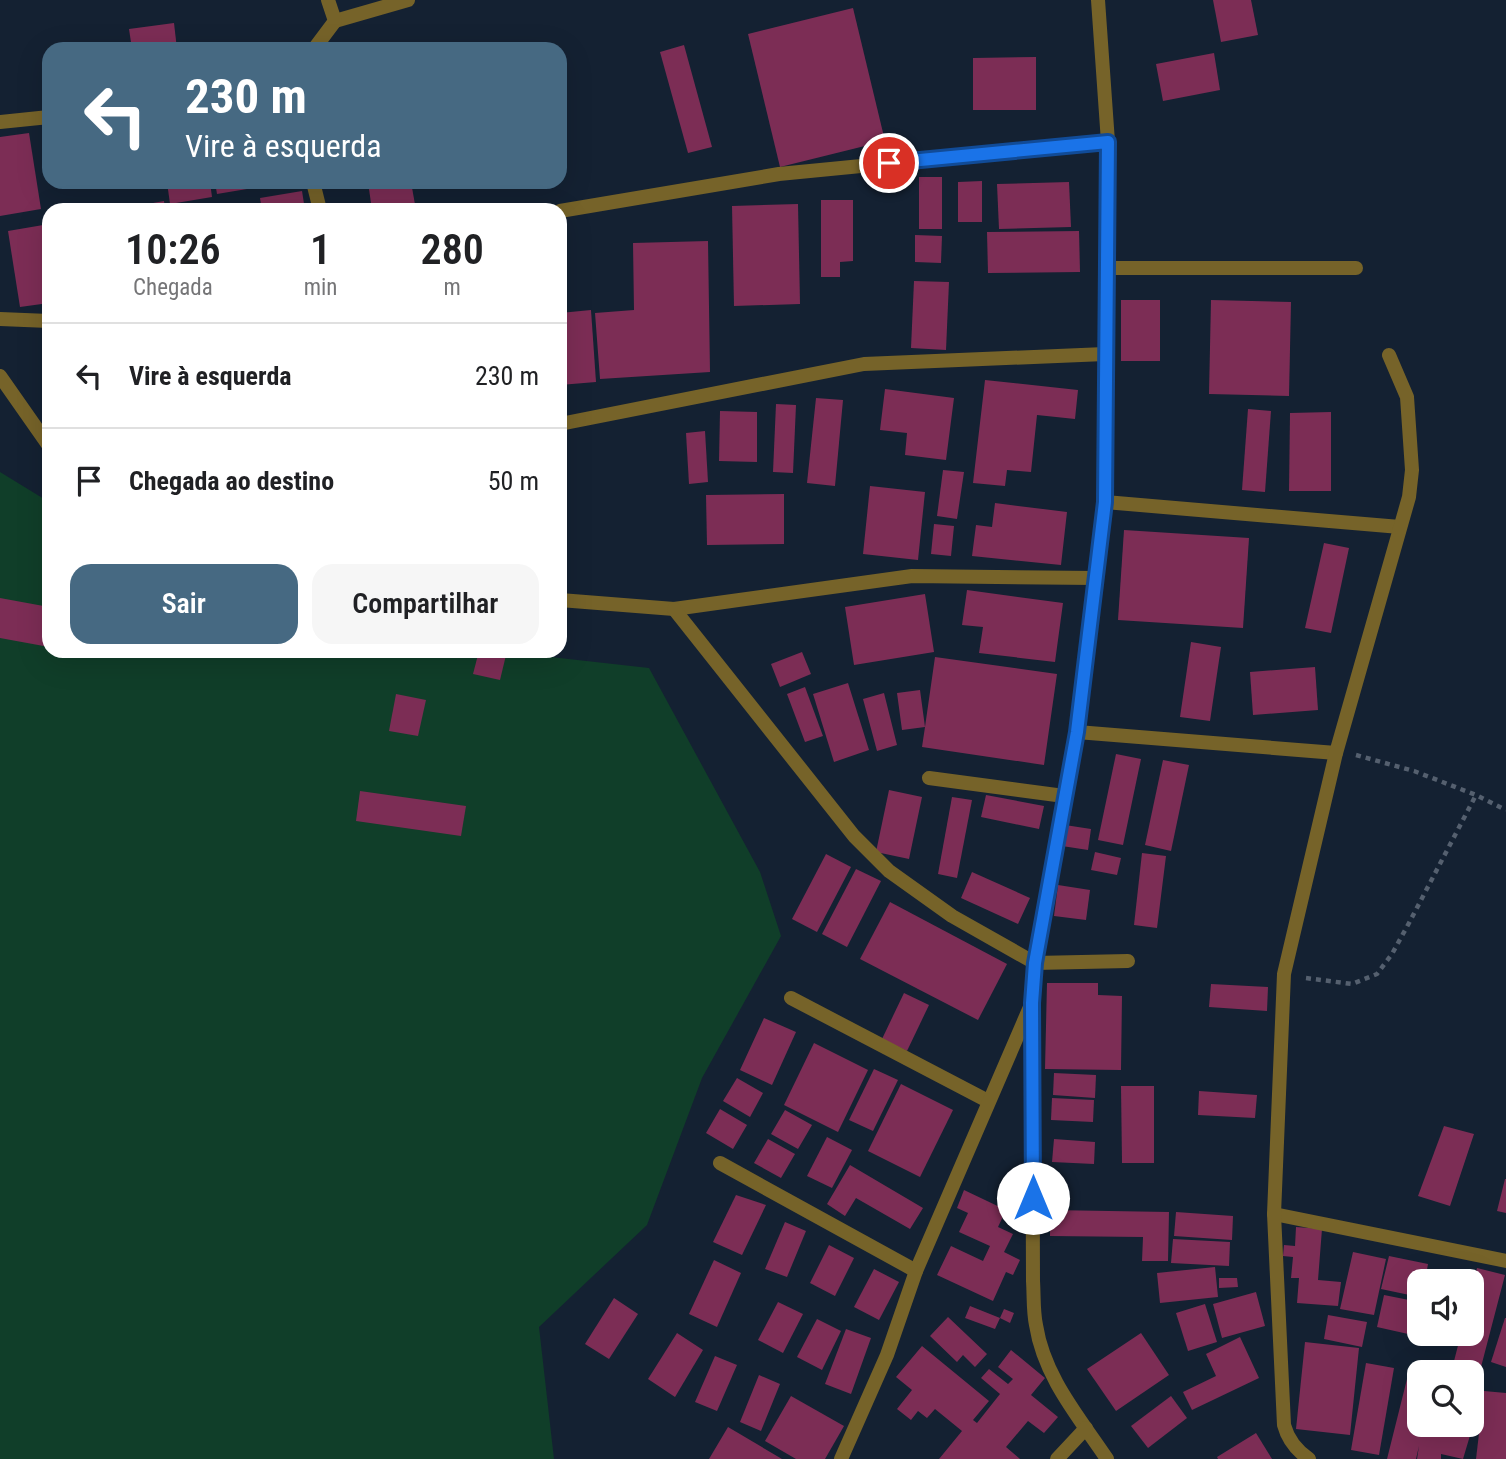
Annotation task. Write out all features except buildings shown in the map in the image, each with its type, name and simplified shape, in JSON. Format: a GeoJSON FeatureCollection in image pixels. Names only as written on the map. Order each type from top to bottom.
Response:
{"type":"FeatureCollection","features":[{"type":"Feature","properties":{"kind":"street"},"geometry":{"type":"LineString","coordinates":[[328,0],[335,21]]}},
{"type":"Feature","properties":{"kind":"street"},"geometry":{"type":"LineString","coordinates":[[319,42],[335,21],[408,0]]}},
{"type":"Feature","properties":{"kind":"street"},"geometry":{"type":"LineString","coordinates":[[1098,0],[1108,142],[1105,502],[1077,732],[1063,796],[1035,963],[1032,1003],[1033,1268],[1036,1326],[1049,1368],[1061,1393],[1107,1459]]}},
{"type":"Feature","properties":{"kind":"street"},"geometry":{"type":"LineString","coordinates":[[0,122],[42,118]]}},
{"type":"Feature","properties":{"kind":"street"},"geometry":{"type":"LineString","coordinates":[[567,210],[779,174],[1108,142]]}},
{"type":"Feature","properties":{"kind":"street"},"geometry":{"type":"LineString","coordinates":[[1106,268],[1356,268]]}},
{"type":"Feature","properties":{"kind":"street"},"geometry":{"type":"LineString","coordinates":[[0,319],[42,321]]}},
{"type":"Feature","properties":{"kind":"street"},"geometry":{"type":"LineString","coordinates":[[567,423],[864,364],[1105,354]]}},
{"type":"Feature","properties":{"kind":"street"},"geometry":{"type":"LineString","coordinates":[[1309,1459],[1287,1438],[1284,1425],[1273,1214],[1284,974],[1336,753],[1409,497],[1412,470],[1407,397],[1389,355]]}},
{"type":"Feature","properties":{"kind":"street"},"geometry":{"type":"LineString","coordinates":[[0,376],[42,436]]}},
{"type":"Feature","properties":{"kind":"street"},"geometry":{"type":"LineString","coordinates":[[1105,502],[1401,527]]}},
{"type":"Feature","properties":{"kind":"street"},"geometry":{"type":"LineString","coordinates":[[567,601],[674,609],[912,576],[1096,578]]}},
{"type":"Feature","properties":{"kind":"street"},"geometry":{"type":"LineString","coordinates":[[674,609],[854,836],[880,863],[952,916],[1035,963],[1128,961]]}},
{"type":"Feature","properties":{"kind":"street"},"geometry":{"type":"LineString","coordinates":[[1077,732],[1336,753]]}},
{"type":"Feature","properties":{"kind":"street"},"geometry":{"type":"LineString","coordinates":[[929,778],[1063,796]]}},
{"type":"Feature","properties":{"kind":"street"},"geometry":{"type":"LineString","coordinates":[[791,998],[988,1101]]}},
{"type":"Feature","properties":{"kind":"street"},"geometry":{"type":"LineString","coordinates":[[841,1459],[887,1355],[916,1271],[1032,1003]]}},
{"type":"Feature","properties":{"kind":"street"},"geometry":{"type":"LineString","coordinates":[[720,1164],[916,1271]]}},
{"type":"Feature","properties":{"kind":"street"},"geometry":{"type":"LineString","coordinates":[[1273,1214],[1506,1261]]}},
{"type":"Feature","properties":{"kind":"street"},"geometry":{"type":"LineString","coordinates":[[1057,1459],[1086,1428]]}},
{"type":"Feature","properties":{"kind":"path"},"geometry":{"type":"LineString","coordinates":[[1336,753],[1363,755],[1414,771],[1476,795],[1506,810]]}},
{"type":"Feature","properties":{"kind":"path"},"geometry":{"type":"LineString","coordinates":[[1284,974],[1352,984],[1377,974],[1392,954],[1476,795]]}},
{"type":"Feature","properties":{"kind":"green space"},"geometry":{"type":"Polygon","coordinates":[[[0,472],[42,498],[42,658],[559,658],[649,668],[760,872],[781,936],[702,1078],[647,1225],[539,1327],[554,1459],[0,1459],[0,472]]]}},
{"type":"Feature","properties":{"kind":"route"},"geometry":{"type":"LineString","coordinates":[[889,163],[1108,142],[1105,502],[1077,732],[1063,796],[1035,963],[1032,1003],[1033,1198]]}}]}
